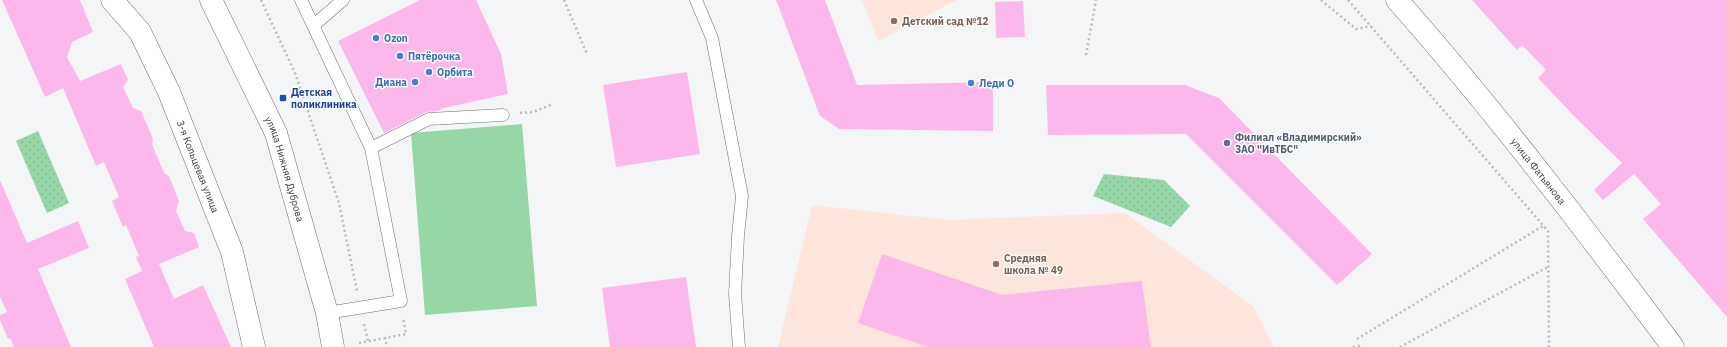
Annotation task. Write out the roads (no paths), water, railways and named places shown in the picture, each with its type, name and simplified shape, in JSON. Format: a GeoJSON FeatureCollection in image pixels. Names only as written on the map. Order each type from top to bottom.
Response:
{"type":"FeatureCollection","features":[{"type":"Feature","properties":{"kind":"street","name":"3-я Кольцевая улица"},"geometry":{"type":"LineString","coordinates":[[112,0],[140,32],[169,92],[232,252],[254,347]]}},
{"type":"Feature","properties":{"kind":"street","name":"улица Нижняя Дуброва"},"geometry":{"type":"LineString","coordinates":[[211,0],[276,132],[327,313],[333,347]]}},
{"type":"Feature","properties":{"kind":"street","name":"улица Фатьянова"},"geometry":{"type":"LineString","coordinates":[[1397,0],[1448,58],[1552,187],[1673,347]]}},
{"type":"Feature","properties":{"kind":"lane"},"geometry":{"type":"LineString","coordinates":[[301,0],[371,148],[401,301],[327,313]]}},
{"type":"Feature","properties":{"kind":"lane"},"geometry":{"type":"LineString","coordinates":[[314,25],[343,0]]}},
{"type":"Feature","properties":{"kind":"lane"},"geometry":{"type":"LineString","coordinates":[[696,0],[712,38],[742,196],[735,294],[739,347]]}},
{"type":"Feature","properties":{"kind":"lane"},"geometry":{"type":"LineString","coordinates":[[371,148],[429,120],[503,115]]}},
{"type":"Feature","properties":{"kind":"place","name":"Детский сад №12"},"geometry":{"type":"Point","coordinates":[894,21]}},
{"type":"Feature","properties":{"kind":"place","name":"Ozon"},"geometry":{"type":"Point","coordinates":[376,38]}},
{"type":"Feature","properties":{"kind":"place","name":"Пятёрочка"},"geometry":{"type":"Point","coordinates":[400,56]}},
{"type":"Feature","properties":{"kind":"place","name":"Орбита"},"geometry":{"type":"Point","coordinates":[429,72]}},
{"type":"Feature","properties":{"kind":"place","name":"Диана"},"geometry":{"type":"Point","coordinates":[415,82]}},
{"type":"Feature","properties":{"kind":"place","name":"Леди О"},"geometry":{"type":"Point","coordinates":[971,83]}},
{"type":"Feature","properties":{"kind":"place","name":"Детская поликлиника"},"geometry":{"type":"Point","coordinates":[283,98]}},
{"type":"Feature","properties":{"kind":"place","name":"Филиал «Владимирский» ЗАО \"ИвТБС\""},"geometry":{"type":"Point","coordinates":[1227,143]}},
{"type":"Feature","properties":{"kind":"place","name":"Средняя школа № 49"},"geometry":{"type":"Point","coordinates":[996,264]}}]}
